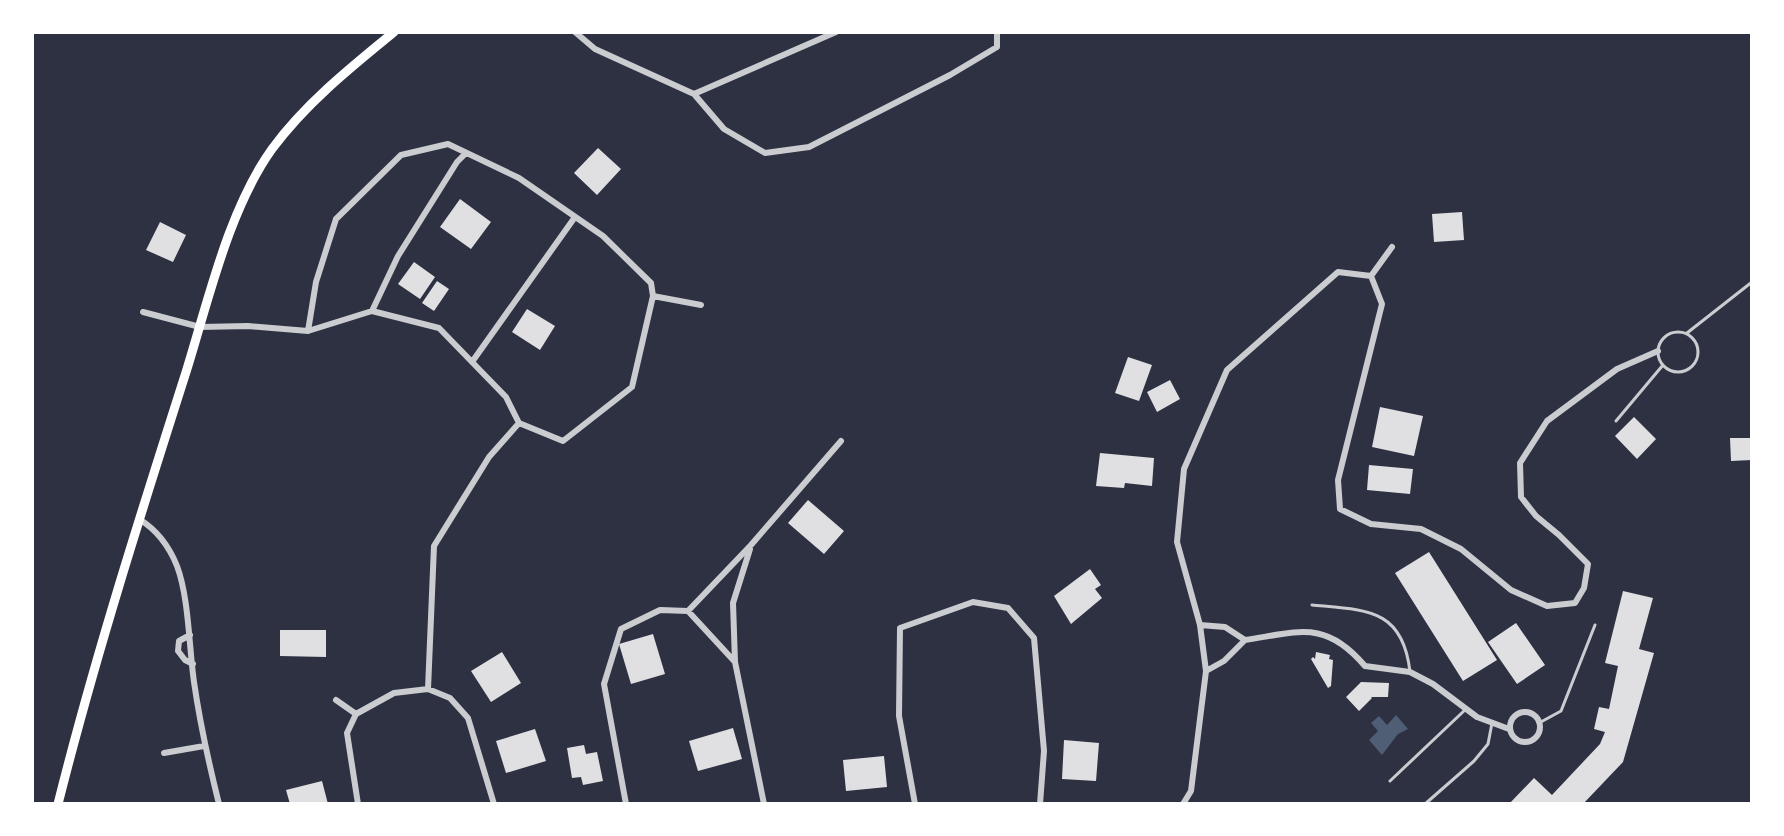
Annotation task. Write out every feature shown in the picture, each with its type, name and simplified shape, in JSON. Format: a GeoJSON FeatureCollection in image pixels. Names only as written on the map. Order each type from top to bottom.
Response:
{"type":"FeatureCollection","features":[{"type":"Feature","properties":{"kind":"main road"},"geometry":{"type":"LineString","coordinates":[[58,804],[86,690],[200,327],[243,202],[270,152],[300,114],[394,32]]}},
{"type":"Feature","properties":{"kind":"street"},"geometry":{"type":"LineString","coordinates":[[575,32],[595,49],[694,94],[724,129],[765,153],[809,147],[950,75],[997,47],[997,32]]}},
{"type":"Feature","properties":{"kind":"street"},"geometry":{"type":"LineString","coordinates":[[694,94],[836,32]]}},
{"type":"Feature","properties":{"kind":"street"},"geometry":{"type":"LineString","coordinates":[[143,312],[200,327],[248,326],[308,331],[372,311],[439,328],[506,397],[519,423],[563,441],[632,387],[653,296],[651,283],[603,236],[519,178],[448,144],[401,155],[336,219],[316,282],[308,331]]}},
{"type":"Feature","properties":{"kind":"street"},"geometry":{"type":"LineString","coordinates":[[372,311],[398,256],[457,162],[466,153]]}},
{"type":"Feature","properties":{"kind":"street"},"geometry":{"type":"LineString","coordinates":[[472,362],[575,217]]}},
{"type":"Feature","properties":{"kind":"street"},"geometry":{"type":"LineString","coordinates":[[1371,276],[1392,247]]}},
{"type":"Feature","properties":{"kind":"street"},"geometry":{"type":"LineString","coordinates":[[1183,804],[1191,791],[1206,671],[1200,625],[1177,542],[1184,469],[1227,370],[1338,272],[1371,276]]}},
{"type":"Feature","properties":{"kind":"street"},"geometry":{"type":"LineString","coordinates":[[1371,276],[1382,304],[1338,480],[1340,509],[1371,524],[1421,529],[1461,549],[1511,590],[1547,606],[1575,603],[1584,588],[1588,564],[1536,516],[1521,497],[1520,463],[1547,421],[1617,369],[1658,351]]}},
{"type":"Feature","properties":{"kind":"street"},"geometry":{"type":"LineString","coordinates":[[653,296],[701,305]]}},
{"type":"Feature","properties":{"kind":"street"},"geometry":{"type":"LineString","coordinates":[[428,689],[434,546],[489,457],[519,423]]}},
{"type":"Feature","properties":{"kind":"street"},"geometry":{"type":"LineString","coordinates":[[688,611],[751,545],[841,441]]}},
{"type":"Feature","properties":{"kind":"street"},"geometry":{"type":"LineString","coordinates":[[139,519],[156,530],[177,567],[190,635],[204,746],[219,804]]}},
{"type":"Feature","properties":{"kind":"street"},"geometry":{"type":"LineString","coordinates":[[751,545],[733,603],[735,662],[764,804]]}},
{"type":"Feature","properties":{"kind":"street"},"geometry":{"type":"LineString","coordinates":[[915,804],[899,716],[900,628],[973,602],[1008,608],[1034,638],[1044,751],[1040,804]]}},
{"type":"Feature","properties":{"kind":"street"},"geometry":{"type":"LineString","coordinates":[[626,804],[604,684],[621,629],[660,610],[688,611],[735,662]]}},
{"type":"Feature","properties":{"kind":"street"},"geometry":{"type":"LineString","coordinates":[[1200,625],[1225,627],[1245,640]]}},
{"type":"Feature","properties":{"kind":"street"},"geometry":{"type":"LineString","coordinates":[[1206,671],[1224,661],[1245,640],[1297,632],[1320,632],[1349,647],[1365,666],[1410,672],[1433,684],[1477,717],[1509,729],[1517,740],[1530,742],[1537,736],[1539,723],[1532,714],[1520,713],[1511,721],[1509,729]]}},
{"type":"Feature","properties":{"kind":"street"},"geometry":{"type":"LineString","coordinates":[[190,635],[179,641],[178,651],[193,664]]}},
{"type":"Feature","properties":{"kind":"street"},"geometry":{"type":"LineString","coordinates":[[358,804],[347,733],[356,714],[394,693],[428,689],[450,698],[468,718],[494,804]]}},
{"type":"Feature","properties":{"kind":"street"},"geometry":{"type":"LineString","coordinates":[[336,700],[356,714]]}},
{"type":"Feature","properties":{"kind":"street"},"geometry":{"type":"LineString","coordinates":[[164,753],[204,746]]}},
{"type":"Feature","properties":{"kind":"lane"},"geometry":{"type":"LineString","coordinates":[[1687,333],[1698,347],[1694,364],[1679,372],[1663,365],[1658,351],[1666,336],[1674,332],[1687,333],[1752,282]]}},
{"type":"Feature","properties":{"kind":"lane"},"geometry":{"type":"LineString","coordinates":[[1616,421],[1663,365]]}},
{"type":"Feature","properties":{"kind":"lane"},"geometry":{"type":"LineString","coordinates":[[1312,605],[1353,609],[1383,618],[1399,631],[1408,649],[1410,672]]}},
{"type":"Feature","properties":{"kind":"lane"},"geometry":{"type":"LineString","coordinates":[[1539,723],[1561,711],[1595,625]]}},
{"type":"Feature","properties":{"kind":"lane"},"geometry":{"type":"LineString","coordinates":[[1390,781],[1466,709]]}},
{"type":"Feature","properties":{"kind":"lane"},"geometry":{"type":"LineString","coordinates":[[1425,804],[1474,761],[1488,744],[1492,723]]}},
{"type":"Feature","properties":{"kind":"water"},"geometry":{"type":"Polygon","coordinates":[[[1396,715],[1408,729],[1398,734],[1382,755],[1369,740],[1378,731],[1371,723],[1379,716],[1387,725],[1396,715]]]}},
{"type":"Feature","properties":{"kind":"building"},"geometry":{"type":"Polygon","coordinates":[[[598,148],[621,169],[597,195],[574,173],[598,148]]]}},
{"type":"Feature","properties":{"kind":"building"},"geometry":{"type":"Polygon","coordinates":[[[460,199],[491,222],[471,249],[440,227],[460,199]]]}},
{"type":"Feature","properties":{"kind":"building"},"geometry":{"type":"Polygon","coordinates":[[[1462,212],[1464,240],[1434,242],[1432,214],[1462,212]]]}},
{"type":"Feature","properties":{"kind":"building"},"geometry":{"type":"Polygon","coordinates":[[[160,222],[186,235],[173,262],[146,250],[160,222]]]}},
{"type":"Feature","properties":{"kind":"building"},"geometry":{"type":"Polygon","coordinates":[[[414,262],[435,277],[420,299],[398,284],[414,262]]]}},
{"type":"Feature","properties":{"kind":"building"},"geometry":{"type":"Polygon","coordinates":[[[437,281],[449,289],[434,311],[422,303],[437,281]]]}},
{"type":"Feature","properties":{"kind":"building"},"geometry":{"type":"Polygon","coordinates":[[[527,309],[555,326],[540,350],[512,332],[527,309]]]}},
{"type":"Feature","properties":{"kind":"building"},"geometry":{"type":"Polygon","coordinates":[[[1128,357],[1152,365],[1139,401],[1115,393],[1128,357]]]}},
{"type":"Feature","properties":{"kind":"building"},"geometry":{"type":"Polygon","coordinates":[[[1170,380],[1180,399],[1157,412],[1147,392],[1170,380]]]}},
{"type":"Feature","properties":{"kind":"building"},"geometry":{"type":"Polygon","coordinates":[[[1380,407],[1423,416],[1414,456],[1372,447],[1380,407]]]}},
{"type":"Feature","properties":{"kind":"building"},"geometry":{"type":"Polygon","coordinates":[[[1634,417],[1656,439],[1637,459],[1615,436],[1634,417]]]}},
{"type":"Feature","properties":{"kind":"building"},"geometry":{"type":"Polygon","coordinates":[[[1730,438],[1752,438],[1752,460],[1731,461],[1730,438]]]}},
{"type":"Feature","properties":{"kind":"building"},"geometry":{"type":"Polygon","coordinates":[[[1100,453],[1154,458],[1152,486],[1125,483],[1124,488],[1096,486],[1100,453]]]}},
{"type":"Feature","properties":{"kind":"building"},"geometry":{"type":"Polygon","coordinates":[[[1369,465],[1413,469],[1410,494],[1367,490],[1369,465]]]}},
{"type":"Feature","properties":{"kind":"building"},"geometry":{"type":"Polygon","coordinates":[[[808,500],[844,531],[824,554],[788,523],[808,500]]]}},
{"type":"Feature","properties":{"kind":"building"},"geometry":{"type":"Polygon","coordinates":[[[1429,552],[1497,660],[1463,681],[1395,573],[1429,552]]]}},
{"type":"Feature","properties":{"kind":"building"},"geometry":{"type":"Polygon","coordinates":[[[1090,569],[1101,585],[1095,589],[1102,598],[1071,624],[1054,596],[1090,569]]]}},
{"type":"Feature","properties":{"kind":"building"},"geometry":{"type":"Polygon","coordinates":[[[1623,591],[1653,598],[1639,649],[1654,653],[1623,762],[1583,804],[1509,804],[1534,778],[1552,795],[1600,744],[1605,732],[1594,729],[1599,707],[1609,709],[1618,666],[1605,663],[1623,591]]]}},
{"type":"Feature","properties":{"kind":"building"},"geometry":{"type":"Polygon","coordinates":[[[1516,623],[1545,665],[1517,684],[1488,642],[1516,623]]]}},
{"type":"Feature","properties":{"kind":"building"},"geometry":{"type":"Polygon","coordinates":[[[280,630],[326,630],[326,657],[280,656],[280,630]]]}},
{"type":"Feature","properties":{"kind":"building"},"geometry":{"type":"Polygon","coordinates":[[[653,634],[665,674],[631,684],[619,644],[653,634]]]}},
{"type":"Feature","properties":{"kind":"building"},"geometry":{"type":"Polygon","coordinates":[[[502,652],[521,683],[491,702],[471,671],[502,652]]]}},
{"type":"Feature","properties":{"kind":"building"},"geometry":{"type":"Polygon","coordinates":[[[1316,652],[1330,655],[1329,659],[1333,660],[1331,686],[1328,688],[1311,659],[1315,659],[1316,652]]]}},
{"type":"Feature","properties":{"kind":"building"},"geometry":{"type":"Polygon","coordinates":[[[1361,682],[1389,683],[1388,697],[1371,697],[1359,711],[1346,697],[1361,682]]]}},
{"type":"Feature","properties":{"kind":"building"},"geometry":{"type":"Polygon","coordinates":[[[733,728],[742,759],[698,771],[689,741],[733,728]]]}},
{"type":"Feature","properties":{"kind":"building"},"geometry":{"type":"Polygon","coordinates":[[[535,729],[546,761],[506,773],[496,741],[535,729]]]}},
{"type":"Feature","properties":{"kind":"building"},"geometry":{"type":"Polygon","coordinates":[[[1064,740],[1099,743],[1096,781],[1062,779],[1064,740]]]}},
{"type":"Feature","properties":{"kind":"building"},"geometry":{"type":"Polygon","coordinates":[[[584,745],[586,754],[597,752],[603,781],[583,785],[581,777],[572,778],[567,748],[584,745]]]}},
{"type":"Feature","properties":{"kind":"building"},"geometry":{"type":"Polygon","coordinates":[[[884,756],[887,787],[846,791],[843,760],[884,756]]]}},
{"type":"Feature","properties":{"kind":"building"},"geometry":{"type":"Polygon","coordinates":[[[322,781],[328,804],[290,804],[286,790],[322,781]]]}}]}
